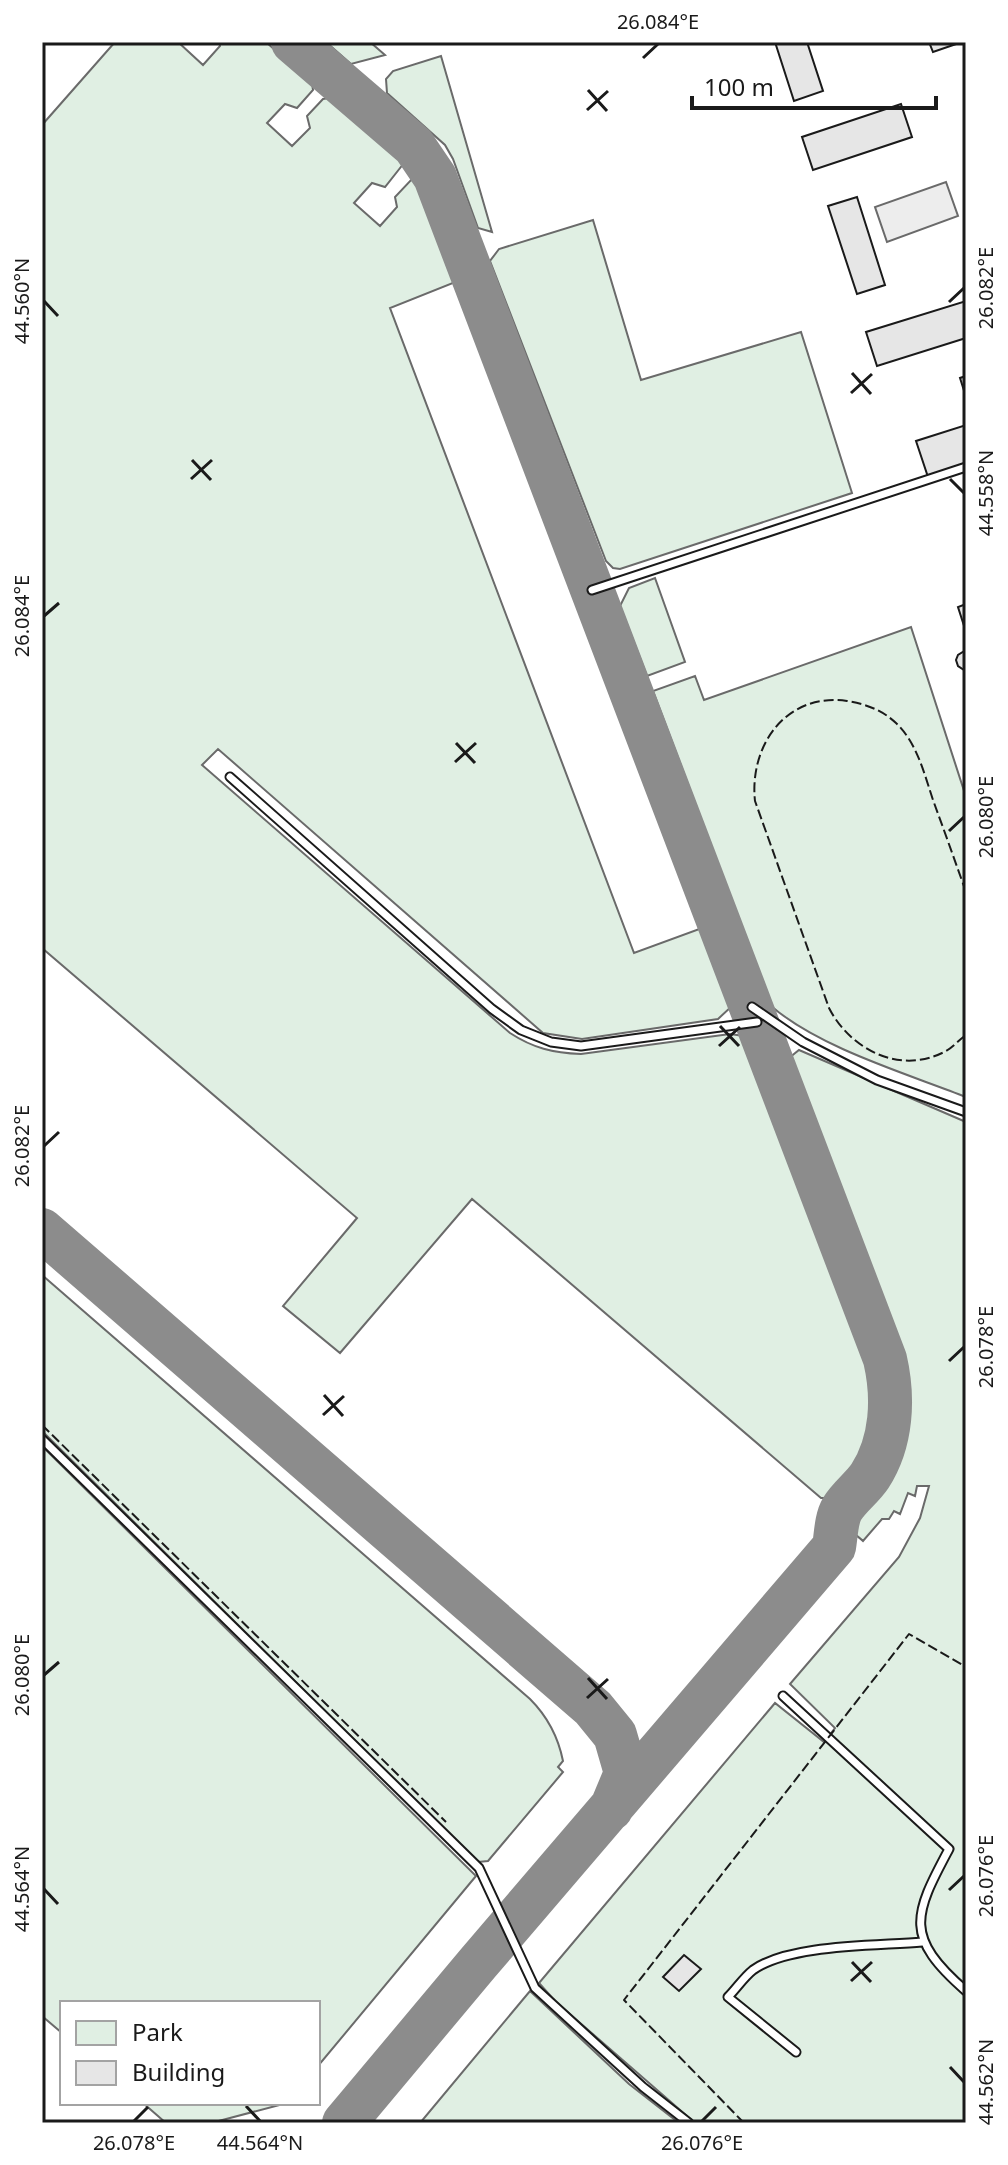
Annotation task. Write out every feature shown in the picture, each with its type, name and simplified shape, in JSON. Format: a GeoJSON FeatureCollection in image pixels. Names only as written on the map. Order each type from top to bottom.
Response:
{"type":"FeatureCollection","features":[{"type":"Feature","properties":{"kind":"lane"},"geometry":{"type":"LineString","coordinates":[[592,590],[966,467]]}},
{"type":"Feature","properties":{"kind":"lane"},"geometry":{"type":"LineString","coordinates":[[230,777],[492,1009],[521,1030],[551,1042],[581,1046],[757,1022]]}},
{"type":"Feature","properties":{"kind":"lane"},"geometry":{"type":"LineString","coordinates":[[752,1007],[803,1042],[877,1080],[966,1112]]}},
{"type":"Feature","properties":{"kind":"lane"},"geometry":{"type":"LineString","coordinates":[[42,1439],[479,1868],[535,1988],[643,2087],[689,2123]]}},
{"type":"Feature","properties":{"kind":"lane"},"geometry":{"type":"LineString","coordinates":[[783,1696],[949,1849],[926,1892],[922,1942],[966,1991]]}},
{"type":"Feature","properties":{"kind":"lane"},"geometry":{"type":"LineString","coordinates":[[796,2052],[728,1997],[752,1971],[795,1953],[922,1942]]}},
{"type":"Feature","properties":{"kind":"green space"},"geometry":{"type":"Polygon","coordinates":[[[115,42],[178,42],[203,65],[220,46],[219,42],[266,42],[312,83],[313,90],[297,108],[285,104],[267,123],[292,146],[310,128],[307,116],[323,99],[329,98],[404,163],[385,187],[372,183],[354,203],[380,226],[397,207],[395,197],[411,180],[419,182],[458,281],[390,308],[634,953],[702,928],[732,1006],[718,1019],[582,1039],[543,1033],[218,749],[202,765],[510,1033],[535,1046],[581,1054],[730,1034],[744,1036],[800,1183],[809,1180],[876,1359],[882,1396],[878,1438],[866,1467],[848,1490],[821,1498],[472,1199],[340,1353],[283,1306],[357,1218],[42,948],[42,125],[115,42]]]}},
{"type":"Feature","properties":{"kind":"green space"},"geometry":{"type":"Polygon","coordinates":[[[326,42],[370,42],[385,55],[351,64],[326,42]]]}},
{"type":"Feature","properties":{"kind":"green space"},"geometry":{"type":"Polygon","coordinates":[[[441,56],[492,232],[478,228],[445,145],[387,93],[386,79],[393,71],[441,56]]]}},
{"type":"Feature","properties":{"kind":"green space"},"geometry":{"type":"Polygon","coordinates":[[[593,220],[641,380],[801,332],[852,493],[620,569],[613,568],[606,561],[490,261],[499,249],[593,220]]]}},
{"type":"Feature","properties":{"kind":"green space"},"geometry":{"type":"Polygon","coordinates":[[[655,578],[685,662],[647,676],[620,606],[629,588],[655,578]]]}},
{"type":"Feature","properties":{"kind":"green space"},"geometry":{"type":"Polygon","coordinates":[[[911,627],[966,797],[966,1097],[838,1047],[771,1006],[653,691],[695,676],[704,700],[911,627]]]}},
{"type":"Feature","properties":{"kind":"green space"},"geometry":{"type":"Polygon","coordinates":[[[799,1050],[966,1122],[966,2123],[695,2123],[556,2002],[539,1983],[775,1703],[824,1742],[835,1728],[790,1684],[899,1557],[920,1518],[929,1486],[917,1486],[915,1496],[908,1493],[900,1514],[894,1511],[889,1519],[882,1519],[863,1541],[849,1528],[850,1511],[875,1481],[889,1452],[896,1422],[896,1375],[893,1359],[823,1174],[832,1170],[789,1058],[799,1050]]]}},
{"type":"Feature","properties":{"kind":"green space"},"geometry":{"type":"Polygon","coordinates":[[[42,1275],[530,1699],[542,1713],[558,1743],[563,1761],[558,1767],[563,1772],[488,1861],[478,1862],[42,1431],[42,1275]]]}},
{"type":"Feature","properties":{"kind":"green space"},"geometry":{"type":"Polygon","coordinates":[[[42,1446],[476,1876],[320,2064],[320,2001],[60,2001],[60,2031],[42,2016],[42,1446]]]}},
{"type":"Feature","properties":{"kind":"green space"},"geometry":{"type":"Polygon","coordinates":[[[530,1991],[629,2084],[679,2123],[420,2123],[530,1991]]]}},
{"type":"Feature","properties":{"kind":"green space"},"geometry":{"type":"Polygon","coordinates":[[[145,2105],[279,2105],[211,2123],[166,2123],[145,2105]]]}},
{"type":"Feature","properties":{"kind":"shaded area"},"geometry":{"type":"Polygon","coordinates":[[[946,182],[958,216],[887,242],[875,207],[946,182]]]}},
{"type":"Feature","properties":{"kind":"building"},"geometry":{"type":"Polygon","coordinates":[[[775,42],[807,42],[823,91],[794,101],[775,42]]]}},
{"type":"Feature","properties":{"kind":"building"},"geometry":{"type":"Polygon","coordinates":[[[929,42],[962,42],[933,52],[929,42]]]}},
{"type":"Feature","properties":{"kind":"building"},"geometry":{"type":"Polygon","coordinates":[[[901,104],[912,137],[813,170],[802,137],[901,104]]]}},
{"type":"Feature","properties":{"kind":"building"},"geometry":{"type":"Polygon","coordinates":[[[857,197],[885,285],[857,294],[828,206],[857,197]]]}},
{"type":"Feature","properties":{"kind":"building"},"geometry":{"type":"Polygon","coordinates":[[[966,301],[966,338],[877,366],[866,332],[966,301]]]}},
{"type":"Feature","properties":{"kind":"building"},"geometry":{"type":"Polygon","coordinates":[[[966,376],[966,397],[960,378],[966,376]]]}},
{"type":"Feature","properties":{"kind":"building"},"geometry":{"type":"Polygon","coordinates":[[[966,425],[966,465],[928,477],[916,441],[966,425]]]}},
{"type":"Feature","properties":{"kind":"building"},"geometry":{"type":"Polygon","coordinates":[[[966,604],[966,632],[958,607],[966,604]]]}},
{"type":"Feature","properties":{"kind":"building"},"geometry":{"type":"Polygon","coordinates":[[[966,650],[966,670],[964,670],[956,660],[966,650]]]}},
{"type":"Feature","properties":{"kind":"building"},"geometry":{"type":"Polygon","coordinates":[[[684,1955],[701,1969],[679,1991],[663,1977],[684,1955]]]}},
{"type":"Feature","properties":{"kind":"taxiway"},"geometry":{"type":"LineString","coordinates":[[293,42],[414,146],[435,177],[885,1359],[890,1389],[889,1419],[883,1449],[870,1476],[842,1509],[834,1547],[344,2123]]}},
{"type":"Feature","properties":{"kind":"taxiway"},"geometry":{"type":"LineString","coordinates":[[42,1230],[593,1708],[615,1735],[626,1773],[611,1809]]}},
{"type":"Feature","properties":{"kind":"fence"},"geometry":{"type":"LineString","coordinates":[[966,892],[919,759],[896,723],[867,706],[825,700],[806,705],[776,727],[758,761],[755,801],[829,1008],[838,1023],[850,1036],[878,1054],[911,1061],[946,1051],[966,1035]]}},
{"type":"Feature","properties":{"kind":"fence"},"geometry":{"type":"LineString","coordinates":[[42,1425],[446,1822]]}},
{"type":"Feature","properties":{"kind":"fence"},"geometry":{"type":"LineString","coordinates":[[744,2123],[624,2000],[909,1634],[966,1667]]}}]}
